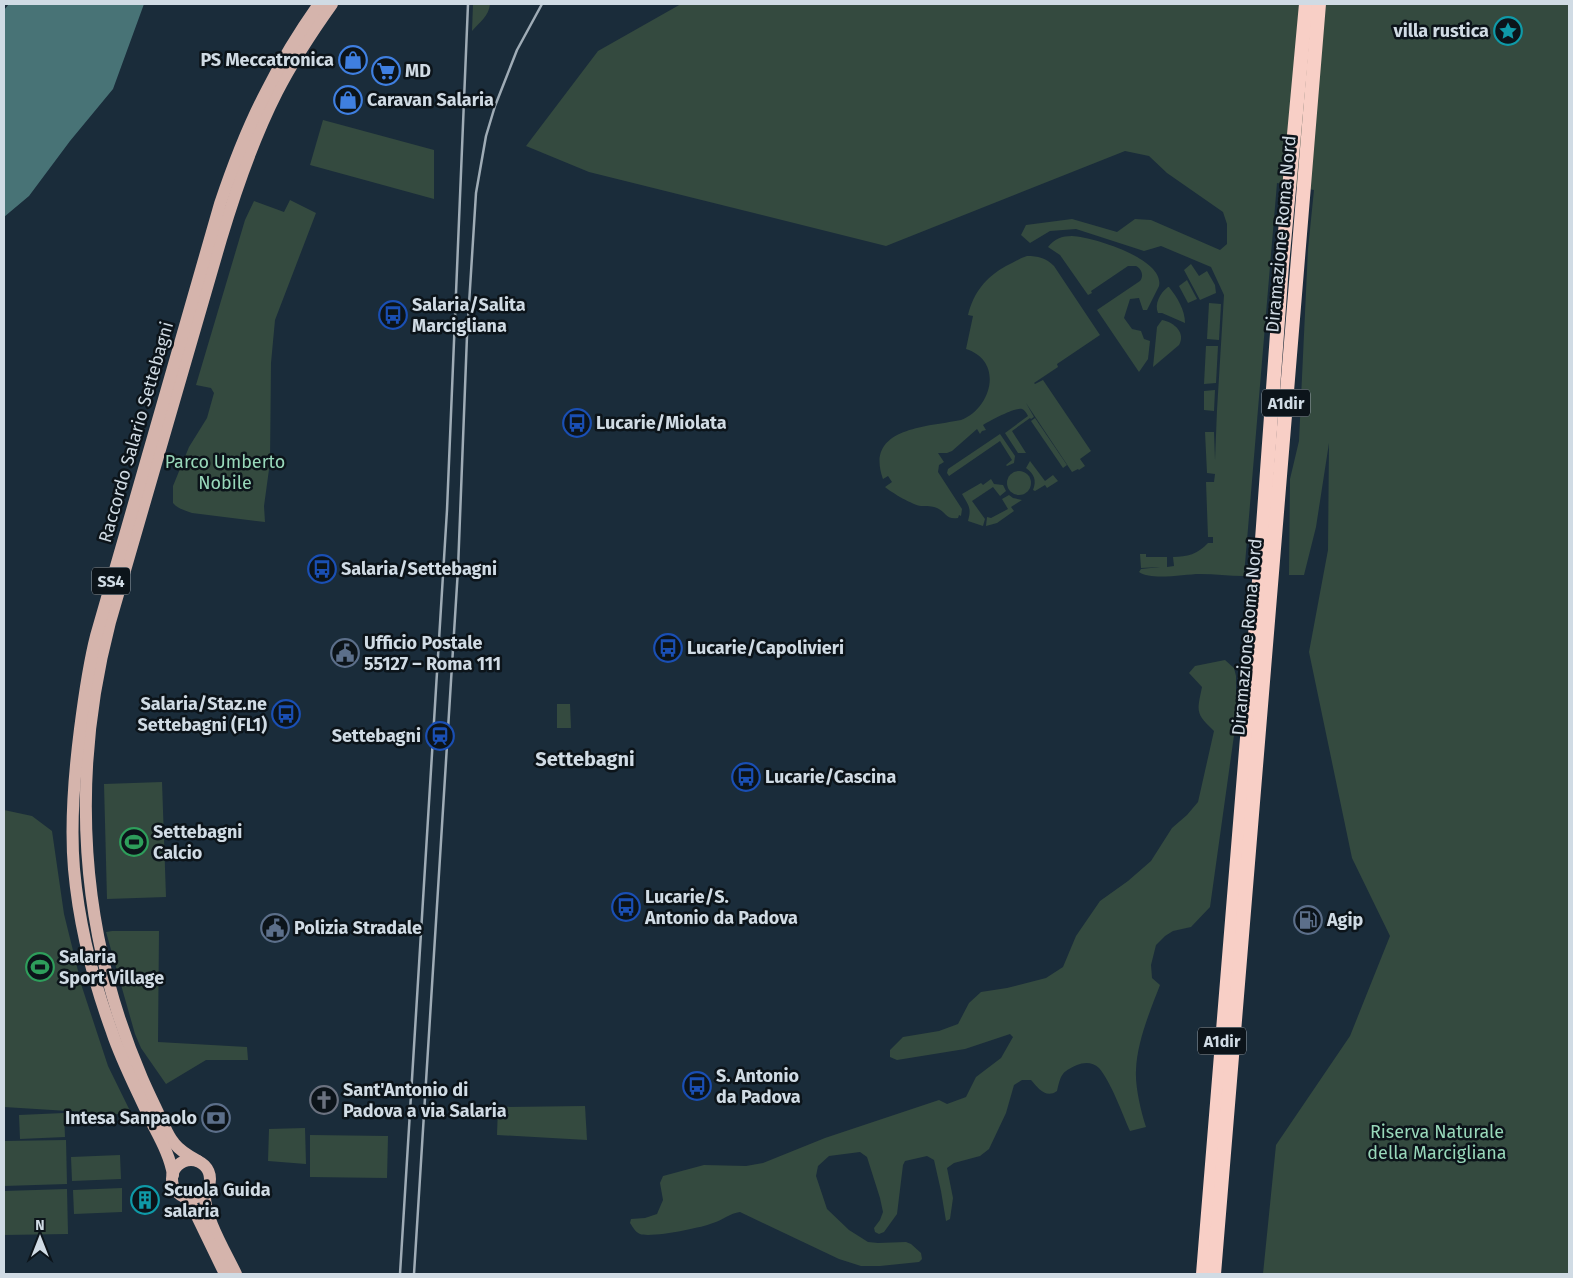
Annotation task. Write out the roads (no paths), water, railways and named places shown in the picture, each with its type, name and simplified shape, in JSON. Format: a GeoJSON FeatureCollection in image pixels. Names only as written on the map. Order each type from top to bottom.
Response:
{"type":"FeatureCollection","features":[{"type":"Feature","properties":{"kind":"highway","name":"Diramazione Roma Nord"},"geometry":{"type":"LineString","coordinates":[[1214,1274],[1282,265],[1306,4]]}},
{"type":"Feature","properties":{"kind":"highway","name":"Diramazione Roma Nord"},"geometry":{"type":"LineString","coordinates":[[1203,1274],[1319,4]]}},
{"type":"Feature","properties":{"kind":"main road","name":"Raccordo Salario Settebagni"},"geometry":{"type":"LineString","coordinates":[[172,1175],[171,1164],[165,1149],[125,1066],[112,1033],[86,946],[74,869],[73,792],[78,743],[88,669],[99,622],[220,204],[241,147],[266,91],[288,52],[319,4]]}},
{"type":"Feature","properties":{"kind":"main road","name":"Raccordo Salario Settebagni"},"geometry":{"type":"LineString","coordinates":[[198,1161],[179,1148],[168,1132],[145,1084],[123,1030],[105,970],[92,904],[86,838],[86,772],[91,721],[98,672],[110,622],[238,183],[250,151],[277,92],[308,39],[332,4]]}},
{"type":"Feature","properties":{"kind":"main road"},"geometry":{"type":"LineString","coordinates":[[225,1274],[193,1208],[186,1198],[176,1191],[173,1185],[172,1175],[178,1164],[184,1161],[198,1161],[204,1164],[208,1170],[210,1185],[204,1199],[207,1210],[236,1274]]}},
{"type":"Feature","properties":{"kind":"main road"},"geometry":{"type":"LineString","coordinates":[[186,1198],[193,1198],[205,1193]]}},
{"type":"Feature","properties":{"kind":"main road"},"geometry":{"type":"LineString","coordinates":[[228,1258],[242,1274]]}},
{"type":"Feature","properties":{"kind":"railway"},"geometry":{"type":"LineString","coordinates":[[400,1274],[447,510],[468,4]]}},
{"type":"Feature","properties":{"kind":"railway"},"geometry":{"type":"LineString","coordinates":[[414,1274],[458,569],[467,336],[476,193],[486,136],[495,106],[517,50],[542,4]]}},
{"type":"Feature","properties":{"kind":"place","name":"villa rustica"},"geometry":{"type":"Point","coordinates":[1508,31]}},
{"type":"Feature","properties":{"kind":"place","name":"PS Meccatronica"},"geometry":{"type":"Point","coordinates":[353,60]}},
{"type":"Feature","properties":{"kind":"place","name":"MD"},"geometry":{"type":"Point","coordinates":[386,71]}},
{"type":"Feature","properties":{"kind":"place","name":"Caravan Salaria"},"geometry":{"type":"Point","coordinates":[348,100]}},
{"type":"Feature","properties":{"kind":"place","name":"Salaria/Salita Marcigliana"},"geometry":{"type":"Point","coordinates":[393,315]}},
{"type":"Feature","properties":{"kind":"place","name":"Lucarie/Miolata"},"geometry":{"type":"Point","coordinates":[577,423]}},
{"type":"Feature","properties":{"kind":"place","name":"Salaria/Settebagni"},"geometry":{"type":"Point","coordinates":[322,569]}},
{"type":"Feature","properties":{"kind":"place","name":"Lucarie/Capolivieri"},"geometry":{"type":"Point","coordinates":[668,648]}},
{"type":"Feature","properties":{"kind":"place","name":"Ufficio Postale 55127 – Roma 111"},"geometry":{"type":"Point","coordinates":[345,653]}},
{"type":"Feature","properties":{"kind":"place","name":"Salaria/Staz.ne Settebagni (FL1)"},"geometry":{"type":"Point","coordinates":[286,714]}},
{"type":"Feature","properties":{"kind":"place","name":"Settebagni"},"geometry":{"type":"Point","coordinates":[440,736]}},
{"type":"Feature","properties":{"kind":"place","name":"Lucarie/Cascina"},"geometry":{"type":"Point","coordinates":[746,777]}},
{"type":"Feature","properties":{"kind":"place","name":"Settebagni Calcio"},"geometry":{"type":"Point","coordinates":[134,842]}},
{"type":"Feature","properties":{"kind":"place","name":"Lucarie/S. Antonio da Padova"},"geometry":{"type":"Point","coordinates":[626,907]}},
{"type":"Feature","properties":{"kind":"place","name":"Agip"},"geometry":{"type":"Point","coordinates":[1308,920]}},
{"type":"Feature","properties":{"kind":"place","name":"Polizia Stradale"},"geometry":{"type":"Point","coordinates":[275,928]}},
{"type":"Feature","properties":{"kind":"place","name":"Salaria Sport Village"},"geometry":{"type":"Point","coordinates":[40,967]}},
{"type":"Feature","properties":{"kind":"place","name":"S. Antonio da Padova"},"geometry":{"type":"Point","coordinates":[697,1086]}},
{"type":"Feature","properties":{"kind":"place","name":"Sant'Antonio di Padova a via Salaria"},"geometry":{"type":"Point","coordinates":[324,1100]}},
{"type":"Feature","properties":{"kind":"place","name":"Intesa Sanpaolo"},"geometry":{"type":"Point","coordinates":[216,1118]}},
{"type":"Feature","properties":{"kind":"place","name":"Scuola Guida salaria"},"geometry":{"type":"Point","coordinates":[145,1200]}},
{"type":"Feature","properties":{"kind":"district","name":"Settebagni"},"geometry":{"type":"Point","coordinates":[585,759]}},
{"type":"Feature","properties":{"kind":"park label","name":"Parco Umberto Nobile"},"geometry":{"type":"Point","coordinates":[225,472]}},
{"type":"Feature","properties":{"kind":"park label","name":"Riserva Naturale della Marcigliana"},"geometry":{"type":"Point","coordinates":[1437,1142]}}]}
